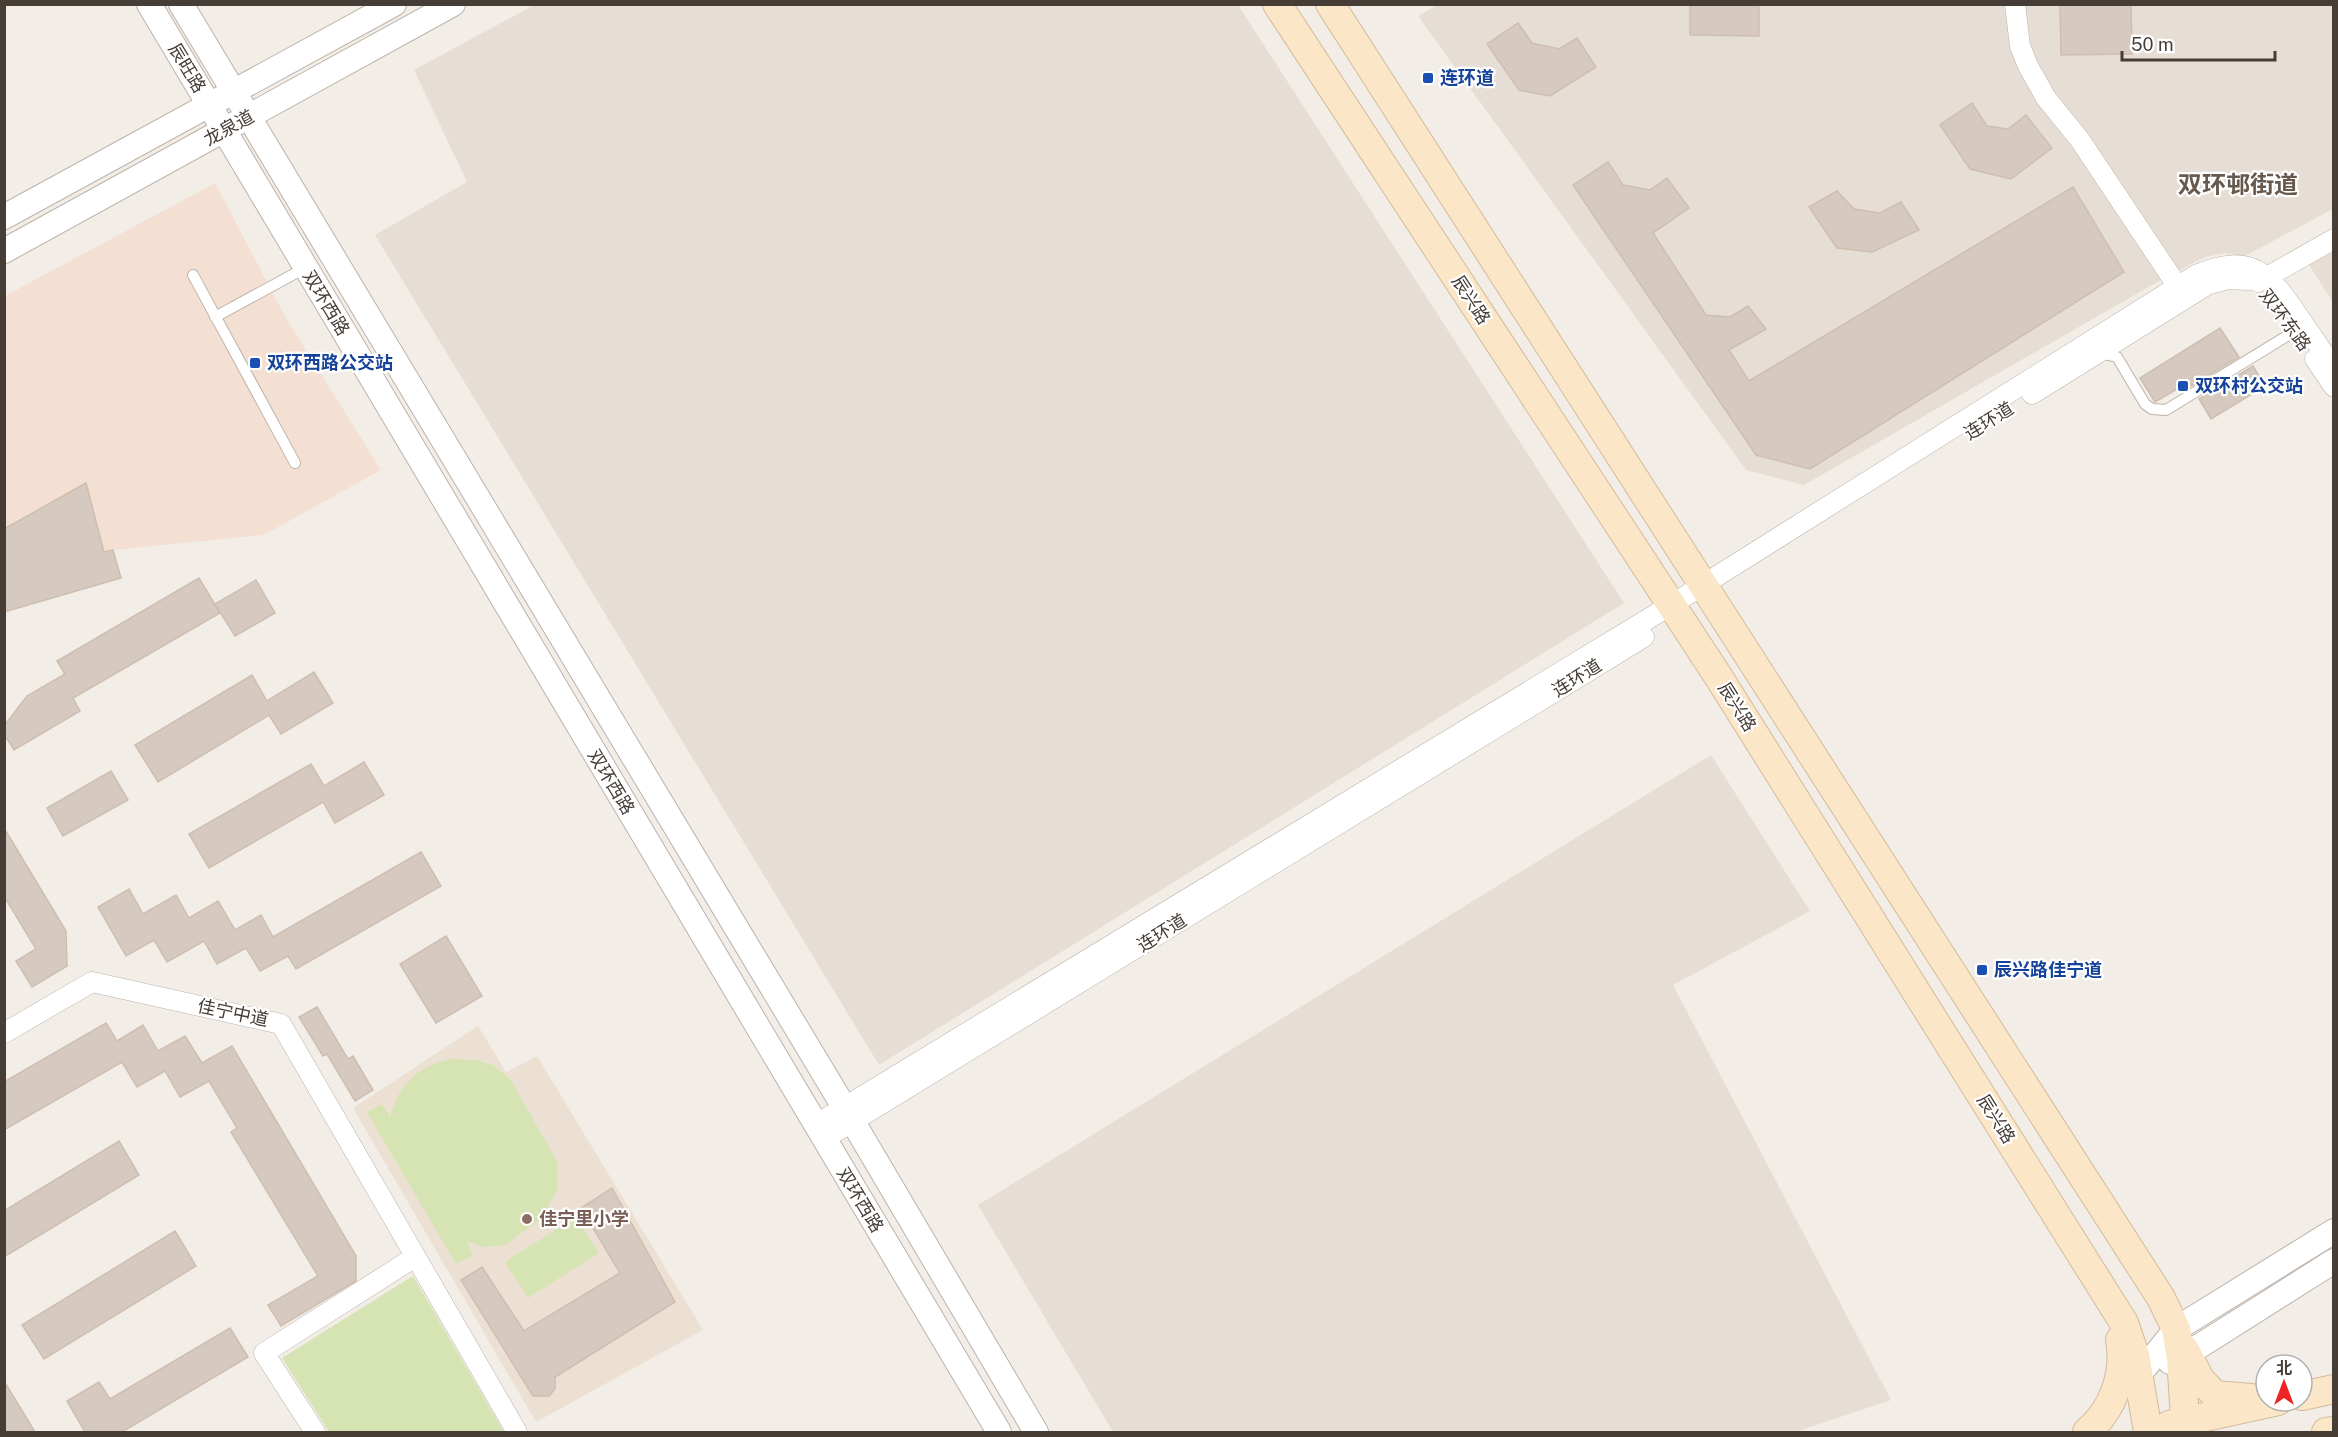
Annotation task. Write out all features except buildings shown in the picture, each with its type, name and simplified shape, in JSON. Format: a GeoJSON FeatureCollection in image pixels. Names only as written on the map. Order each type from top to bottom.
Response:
{"type":"FeatureCollection","features":[{"type":"Feature","properties":{"kind":"main road","name":"辰兴路"},"geometry":{"type":"LineString","coordinates":[[1277,4],[1674,610],[2124,1323],[2132,1342],[2138,1376],[2164,1430]]}},
{"type":"Feature","properties":{"kind":"main road","name":"辰兴路"},"geometry":{"type":"LineString","coordinates":[[1330,4],[2161,1298],[2183,1356],[2164,1430]]}},
{"type":"Feature","properties":{"kind":"main road"},"geometry":{"type":"LineString","coordinates":[[2087,1432],[2104,1414],[2112,1400],[2121,1366],[2121,1347],[2113,1306]]}},
{"type":"Feature","properties":{"kind":"main road"},"geometry":{"type":"LineString","coordinates":[[2183,1356],[2215,1395],[2226,1398],[2254,1398]]}},
{"type":"Feature","properties":{"kind":"main road"},"geometry":{"type":"LineString","coordinates":[[2314,1393],[2334,1389]]}},
{"type":"Feature","properties":{"kind":"main road"},"geometry":{"type":"LineString","coordinates":[[2164,1430],[2254,1407]]}},
{"type":"Feature","properties":{"kind":"main road"},"geometry":{"type":"LineString","coordinates":[[2326,1432],[2334,1431]]}},
{"type":"Feature","properties":{"kind":"street","name":"辰旺路"},"geometry":{"type":"LineString","coordinates":[[149,4],[224,131]]}},
{"type":"Feature","properties":{"kind":"street","name":"辰旺路"},"geometry":{"type":"LineString","coordinates":[[181,4],[249,118]]}},
{"type":"Feature","properties":{"kind":"street","name":"龙泉道"},"geometry":{"type":"LineString","coordinates":[[4,217],[394,4]]}},
{"type":"Feature","properties":{"kind":"street","name":"龙泉道"},"geometry":{"type":"LineString","coordinates":[[4,251],[453,4]]}},
{"type":"Feature","properties":{"kind":"street"},"geometry":{"type":"LineString","coordinates":[[2015,4],[2020,46],[2046,98],[2080,140],[2182,292]]}},
{"type":"Feature","properties":{"kind":"street","name":"双环西路"},"geometry":{"type":"LineString","coordinates":[[249,118],[849,1115],[1036,1432]]}},
{"type":"Feature","properties":{"kind":"street","name":"双环西路"},"geometry":{"type":"LineString","coordinates":[[224,131],[999,1432]]}},
{"type":"Feature","properties":{"kind":"street"},"geometry":{"type":"LineString","coordinates":[[1706,590],[2182,292],[2204,272],[2227,266],[2253,269],[2262,280],[2334,239]]}},
{"type":"Feature","properties":{"kind":"street","name":"双环东路"},"geometry":{"type":"LineString","coordinates":[[2262,280],[2284,293],[2297,323],[2334,387]]}},
{"type":"Feature","properties":{"kind":"street","name":"连环道"},"geometry":{"type":"LineString","coordinates":[[820,1132],[2097,353],[2182,292]]}},
{"type":"Feature","properties":{"kind":"street","name":"双环东路"},"geometry":{"type":"LineString","coordinates":[[2297,323],[2334,368]]}},
{"type":"Feature","properties":{"kind":"street","name":"佳宁中道"},"geometry":{"type":"LineString","coordinates":[[4,1033],[93,982],[281,1024],[517,1432]]}},
{"type":"Feature","properties":{"kind":"street"},"geometry":{"type":"LineString","coordinates":[[2183,1356],[2334,1231]]}},
{"type":"Feature","properties":{"kind":"street"},"geometry":{"type":"LineString","coordinates":[[315,1432],[264,1353],[416,1257]]}},
{"type":"Feature","properties":{"kind":"street"},"geometry":{"type":"LineString","coordinates":[[2138,1376],[2183,1356],[2334,1261]]}},
{"type":"Feature","properties":{"kind":"lane"},"geometry":{"type":"LineString","coordinates":[[215,317],[305,268]]}},
{"type":"Feature","properties":{"kind":"lane"},"geometry":{"type":"LineString","coordinates":[[193,275],[295,463]]}},
{"type":"Feature","properties":{"kind":"lane"},"geometry":{"type":"LineString","coordinates":[[2097,353],[2117,357],[2145,404],[2152,409],[2166,410],[2297,323]]}},
{"type":"Feature","properties":{"kind":"shaded area"},"geometry":{"type":"Polygon","coordinates":[[[536,4],[1238,5],[1624,603],[879,1065],[375,235],[467,182],[414,70],[536,4]]]}},
{"type":"Feature","properties":{"kind":"shaded area"},"geometry":{"type":"Polygon","coordinates":[[[1439,4],[2333,5],[2333,209],[2243,257],[2225,253],[2205,257],[2166,277],[1804,485],[1746,470],[1418,16],[1439,4]]]}},
{"type":"Feature","properties":{"kind":"shaded area"},"geometry":{"type":"Polygon","coordinates":[[[215,183],[286,318],[381,470],[264,535],[104,551],[5,581],[5,296],[215,183]]]}},
{"type":"Feature","properties":{"kind":"shaded area"},"geometry":{"type":"Polygon","coordinates":[[[2333,252],[2333,302],[2309,265],[2333,252]]]}},
{"type":"Feature","properties":{"kind":"shaded area"},"geometry":{"type":"Polygon","coordinates":[[[1711,755],[1810,911],[1673,985],[1891,1400],[1795,1432],[1113,1432],[978,1205],[1711,755]]]}},
{"type":"Feature","properties":{"kind":"shaded area","name":"佳宁里小学"},"geometry":{"type":"Polygon","coordinates":[[[478,1026],[506,1072],[537,1056],[703,1330],[536,1422],[353,1108],[478,1026]]]}},
{"type":"Feature","properties":{"kind":"green space"},"geometry":{"type":"Polygon","coordinates":[[[451,1059],[474,1060],[493,1065],[510,1079],[557,1161],[557,1189],[543,1217],[505,1245],[483,1247],[466,1241],[473,1255],[456,1264],[367,1112],[382,1104],[390,1117],[399,1095],[412,1078],[429,1066],[451,1059]]]}},
{"type":"Feature","properties":{"kind":"green space"},"geometry":{"type":"Polygon","coordinates":[[[576,1217],[599,1253],[528,1298],[505,1262],[576,1217]]]}},
{"type":"Feature","properties":{"kind":"green space"},"geometry":{"type":"Polygon","coordinates":[[[413,1276],[504,1432],[329,1432],[282,1358],[413,1276]]]}},
{"type":"Feature","properties":{"kind":"place","name":"连环道"},"geometry":{"type":"Point","coordinates":[1428,78]}},
{"type":"Feature","properties":{"kind":"place","name":"双环西路公交站"},"geometry":{"type":"Point","coordinates":[255,363]}},
{"type":"Feature","properties":{"kind":"place","name":"双环村公交站"},"geometry":{"type":"Point","coordinates":[2183,386]}},
{"type":"Feature","properties":{"kind":"place","name":"辰兴路佳宁道"},"geometry":{"type":"Point","coordinates":[1982,970]}},
{"type":"Feature","properties":{"kind":"place","name":"佳宁里小学"},"geometry":{"type":"Point","coordinates":[527,1219]}},
{"type":"Feature","properties":{"kind":"district","name":"双环邨街道"},"geometry":{"type":"Point","coordinates":[2238,185]}}]}
